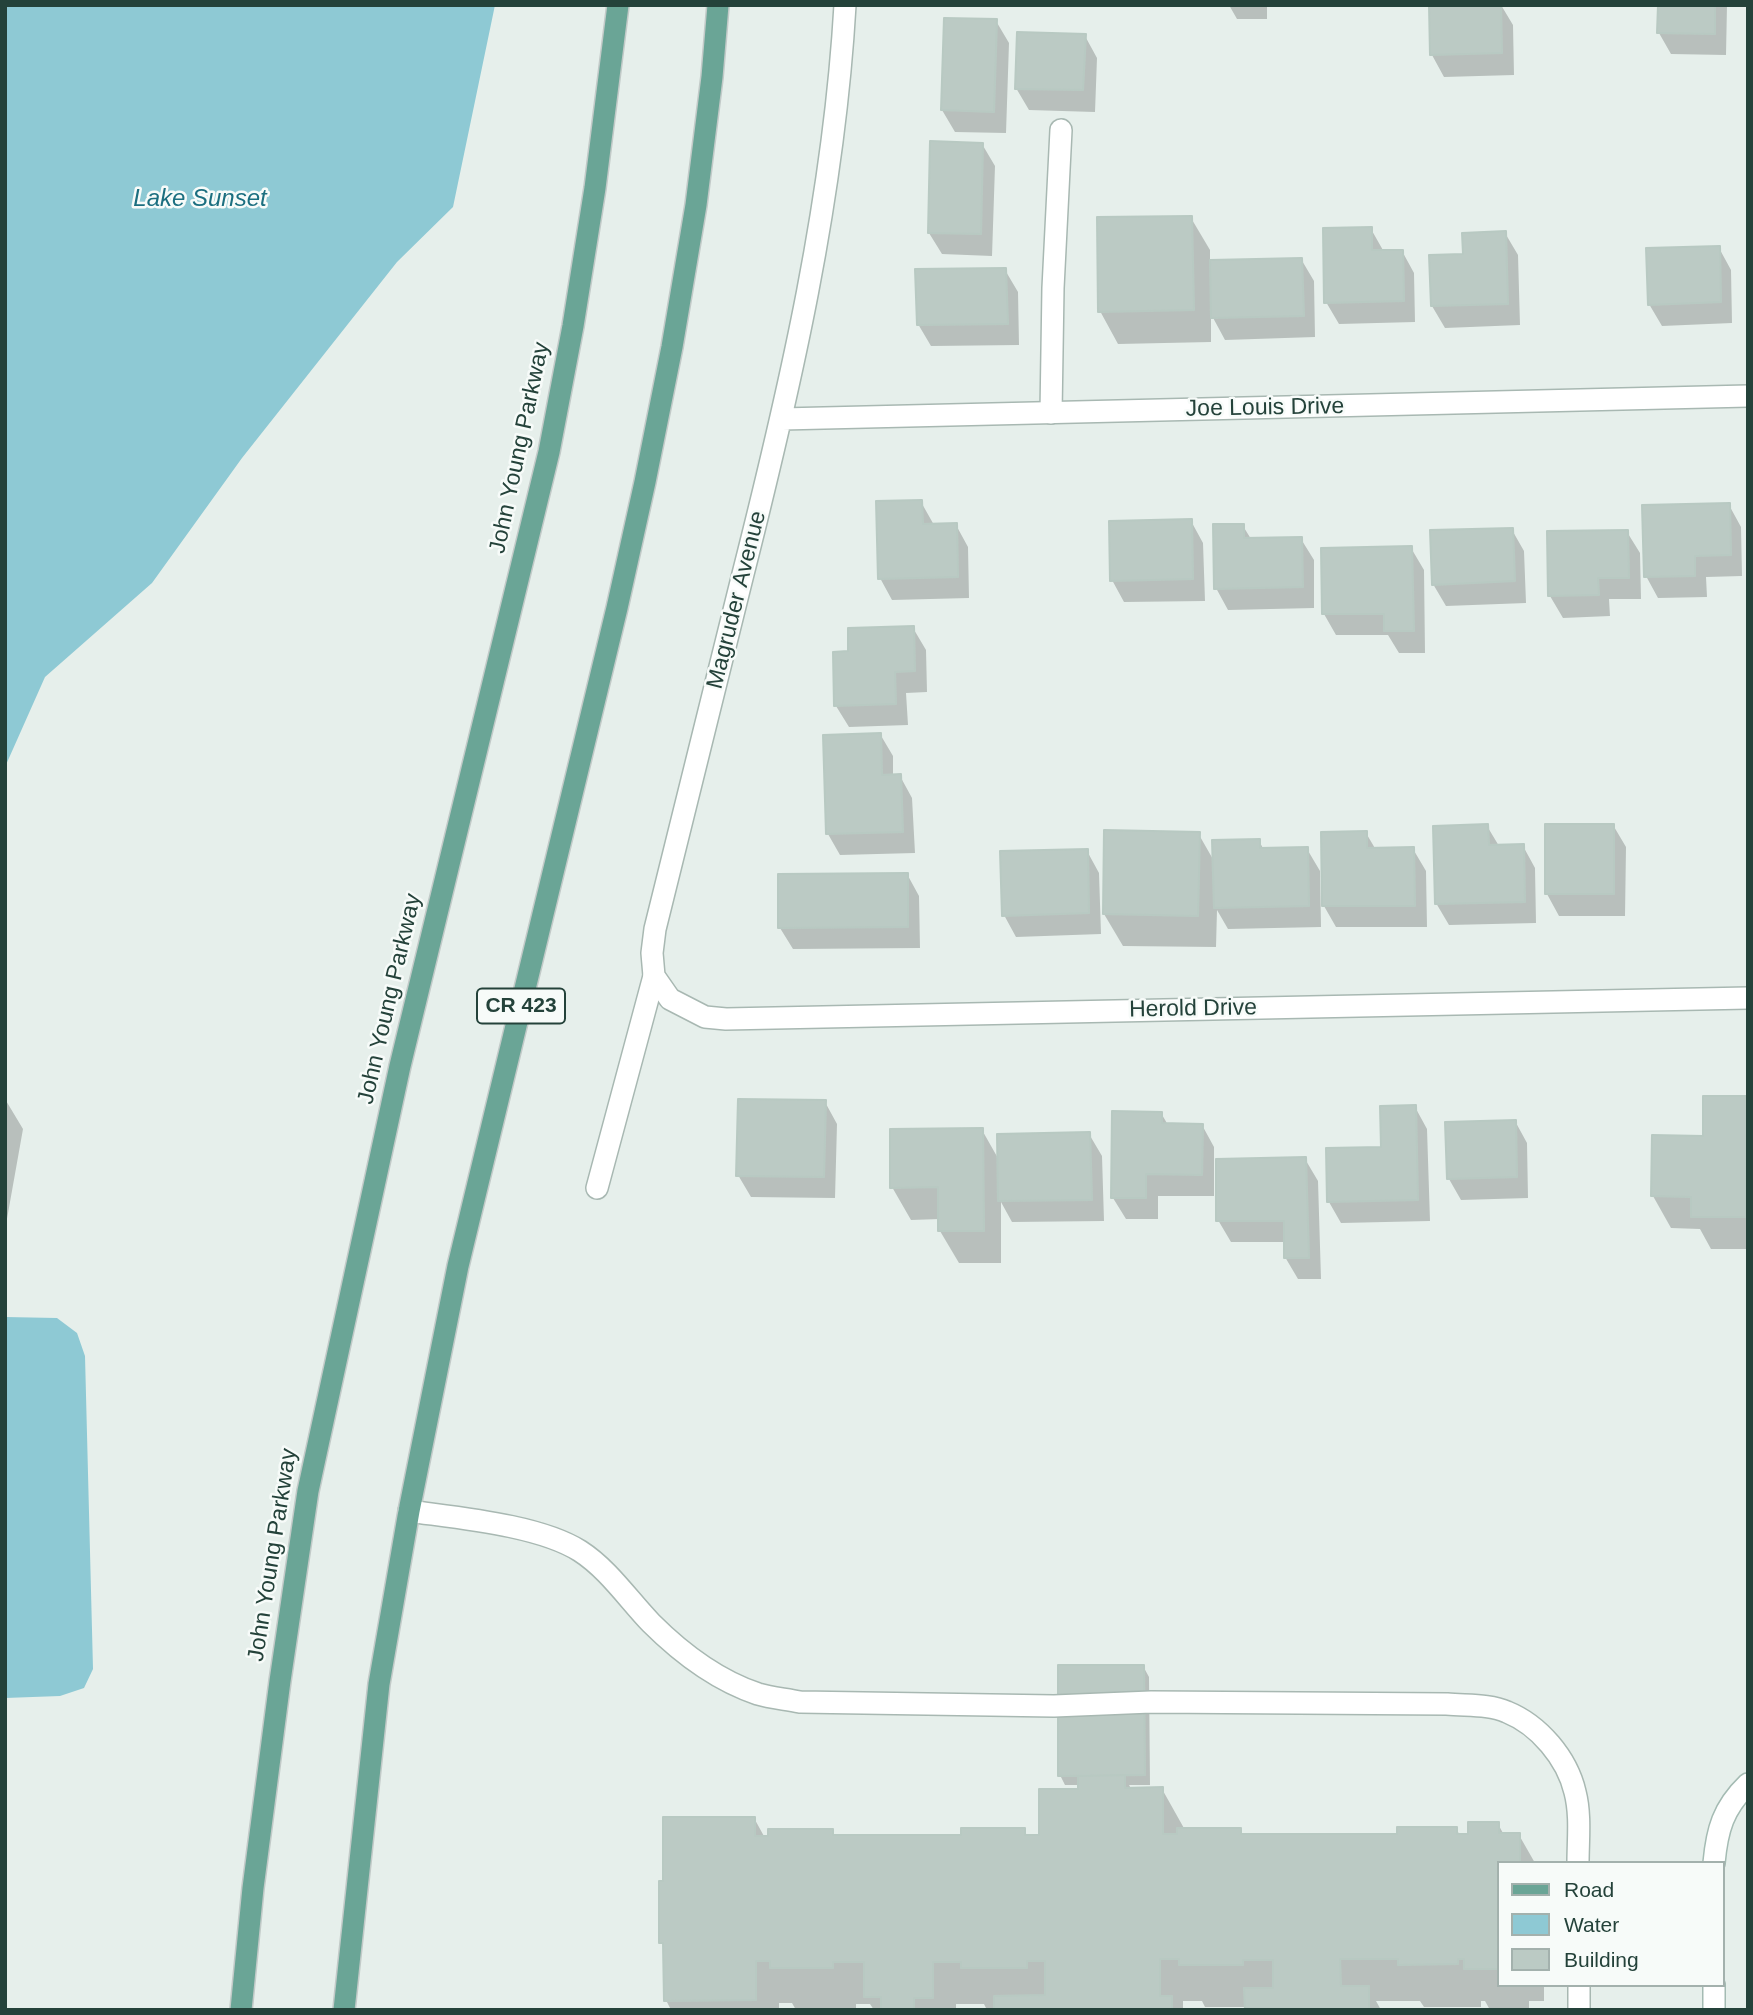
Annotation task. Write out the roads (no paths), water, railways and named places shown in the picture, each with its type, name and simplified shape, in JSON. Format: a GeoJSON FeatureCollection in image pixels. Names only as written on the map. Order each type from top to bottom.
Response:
{"type":"FeatureCollection","features":[{"type":"Feature","properties":{"kind":"main road","name":"John Young Parkway"},"geometry":{"type":"LineString","coordinates":[[241,2010],[253,1888],[308,1491],[400,1066],[548,452],[573,326],[595,188],[618,5]]}},
{"type":"Feature","properties":{"kind":"main road","name":"CR 423"},"geometry":{"type":"LineString","coordinates":[[344,2010],[379,1684],[408,1511],[457,1266],[614,621],[648,469],[672,347],[695,205],[712,77],[718,5]]}},
{"type":"Feature","properties":{"kind":"street","name":"Magruder Avenue"},"geometry":{"type":"LineString","coordinates":[[597,1188],[654,976],[652,953],[655,929],[782,419],[821,214],[841,65],[845,5]]}},
{"type":"Feature","properties":{"kind":"street"},"geometry":{"type":"LineString","coordinates":[[1051,414],[1053,288],[1061,130]]}},
{"type":"Feature","properties":{"kind":"street","name":"Joe Louis Drive"},"geometry":{"type":"LineString","coordinates":[[782,419],[1748,396]]}},
{"type":"Feature","properties":{"kind":"street","name":"Herold Drive"},"geometry":{"type":"LineString","coordinates":[[654,976],[670,999],[683,1007],[705,1017],[726,1019],[1748,998]]}},
{"type":"Feature","properties":{"kind":"street"},"geometry":{"type":"LineString","coordinates":[[408,1511],[554,1537],[592,1560],[652,1624],[691,1659],[723,1680],[760,1694],[813,1702],[1054,1706],[1151,1702],[1447,1704],[1486,1707],[1506,1712],[1547,1739],[1563,1764],[1575,1791],[1578,1861]]}},
{"type":"Feature","properties":{"kind":"street"},"geometry":{"type":"LineString","coordinates":[[1714,1861],[1716,1834],[1732,1799],[1748,1784]]}},
{"type":"Feature","properties":{"kind":"street"},"geometry":{"type":"LineString","coordinates":[[1579,1987],[1579,2010]]}},
{"type":"Feature","properties":{"kind":"street"},"geometry":{"type":"LineString","coordinates":[[1714,1987],[1714,2010]]}},
{"type":"Feature","properties":{"kind":"water","name":"Lake Sunset"},"geometry":{"type":"Polygon","coordinates":[[[5,5],[495,5],[453,207],[397,262],[242,458],[152,583],[45,677],[5,767],[5,5]]]}},
{"type":"Feature","properties":{"kind":"water"},"geometry":{"type":"Polygon","coordinates":[[[5,1317],[57,1318],[77,1333],[85,1356],[93,1669],[84,1688],[60,1696],[5,1698],[5,1317]]]}}]}
